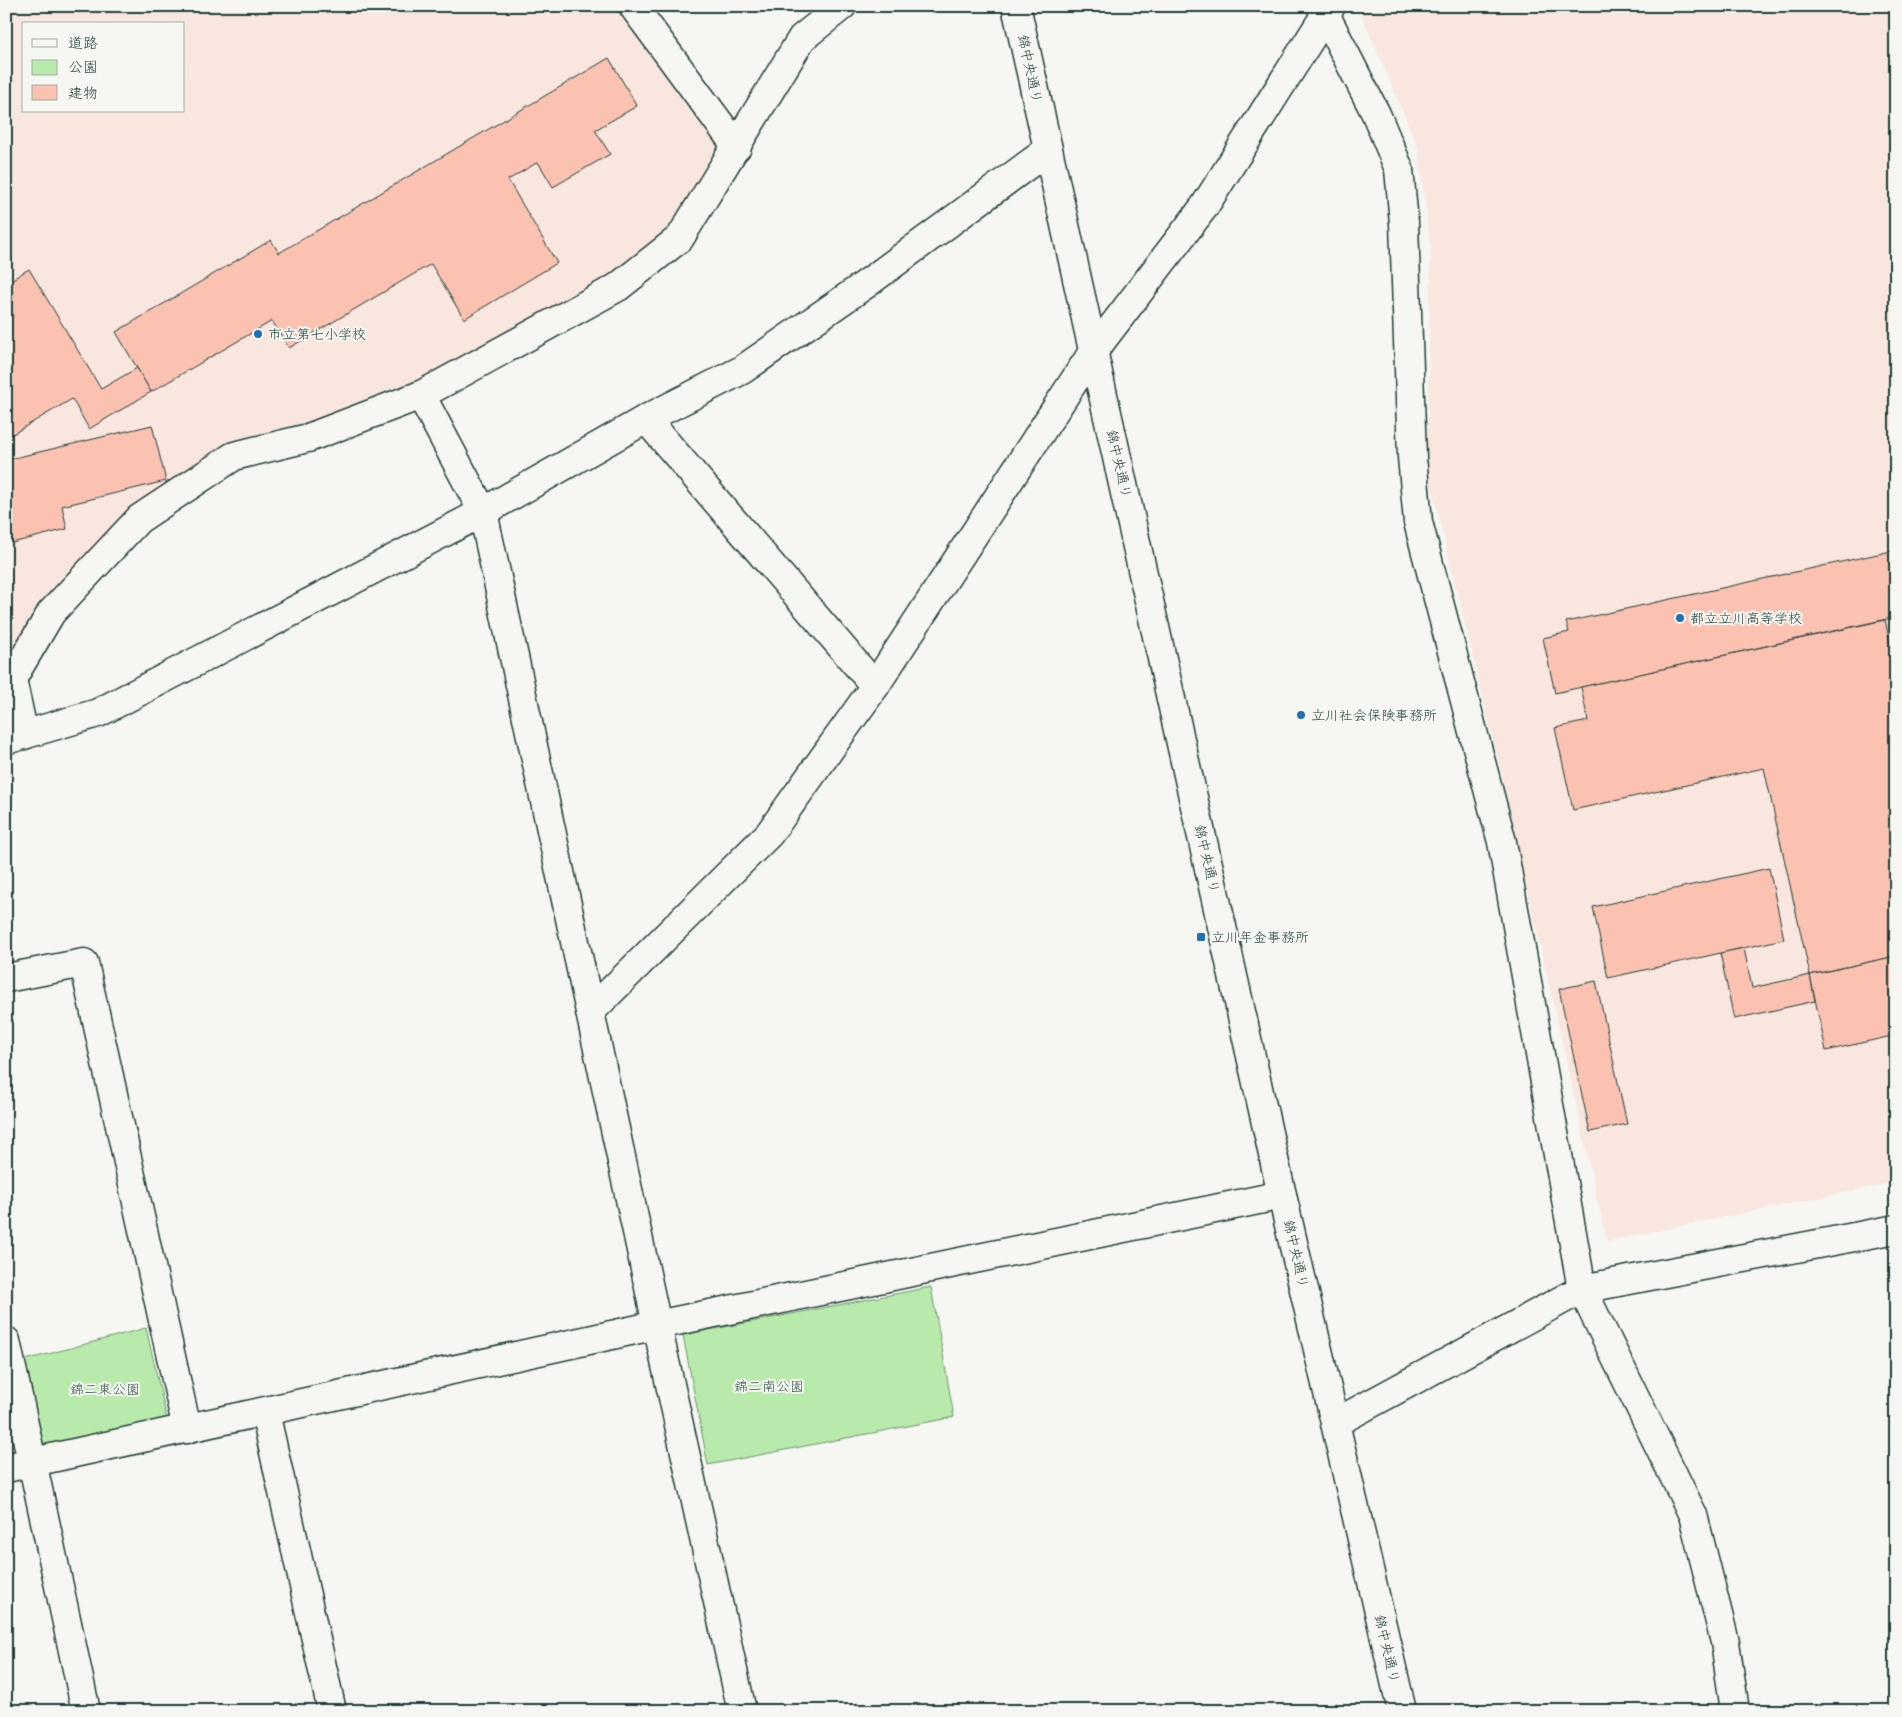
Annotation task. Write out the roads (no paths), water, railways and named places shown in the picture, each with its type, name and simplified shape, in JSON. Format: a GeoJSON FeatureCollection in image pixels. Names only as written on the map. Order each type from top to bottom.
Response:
{"type":"FeatureCollection","features":[{"type":"Feature","properties":{"kind":"street"},"geometry":{"type":"LineString","coordinates":[[633,6],[736,147]]}},
{"type":"Feature","properties":{"kind":"street"},"geometry":{"type":"LineString","coordinates":[[842,6],[802,38],[680,238],[618,288],[421,394],[308,438],[234,456],[139,519],[51,613],[9,676],[15,737],[98,713],[483,512],[646,419],[742,370],[866,284],[1048,150]]}},
{"type":"Feature","properties":{"kind":"street","name":"錦中央通り"},"geometry":{"type":"LineString","coordinates":[[1016,6],[1282,1195],[1402,1711]]}},
{"type":"Feature","properties":{"kind":"street"},"geometry":{"type":"LineString","coordinates":[[591,1011],[769,834],[875,686],[1094,352],[1204,207],[1325,8]]}},
{"type":"Feature","properties":{"kind":"street"},"geometry":{"type":"LineString","coordinates":[[1325,8],[1376,114],[1399,169],[1404,223],[1412,457],[1418,522],[1502,842],[1582,1289],[1693,1515],[1725,1642],[1735,1711]]}},
{"type":"Feature","properties":{"kind":"street"},"geometry":{"type":"LineString","coordinates":[[421,394],[483,512],[657,1325],[742,1711]]}},
{"type":"Feature","properties":{"kind":"street"},"geometry":{"type":"LineString","coordinates":[[646,419],[875,686]]}},
{"type":"Feature","properties":{"kind":"street"},"geometry":{"type":"LineString","coordinates":[[6,978],[84,963],[187,1429]]}},
{"type":"Feature","properties":{"kind":"street"},"geometry":{"type":"LineString","coordinates":[[6,1468],[657,1325],[1282,1195]]}},
{"type":"Feature","properties":{"kind":"street"},"geometry":{"type":"LineString","coordinates":[[1335,1423],[1582,1289],[1896,1229]]}},
{"type":"Feature","properties":{"kind":"street"},"geometry":{"type":"LineString","coordinates":[[6,1341],[86,1711]]}},
{"type":"Feature","properties":{"kind":"street"},"geometry":{"type":"LineString","coordinates":[[265,1412],[332,1711]]}},
{"type":"Feature","properties":{"kind":"place","name":"市立第七小学校"},"geometry":{"type":"Point","coordinates":[258,334]}},
{"type":"Feature","properties":{"kind":"place","name":"都立立川高等学校"},"geometry":{"type":"Point","coordinates":[1680,618]}},
{"type":"Feature","properties":{"kind":"place","name":"立川社会保険事務所"},"geometry":{"type":"Point","coordinates":[1301,715]}},
{"type":"Feature","properties":{"kind":"place","name":"立川年金事務所"},"geometry":{"type":"Point","coordinates":[1201,937]}},
{"type":"Feature","properties":{"kind":"park label","name":"錦二南公園"},"geometry":{"type":"Point","coordinates":[769,1386]}},
{"type":"Feature","properties":{"kind":"park label","name":"錦二東公園"},"geometry":{"type":"Point","coordinates":[105,1389]}}]}
